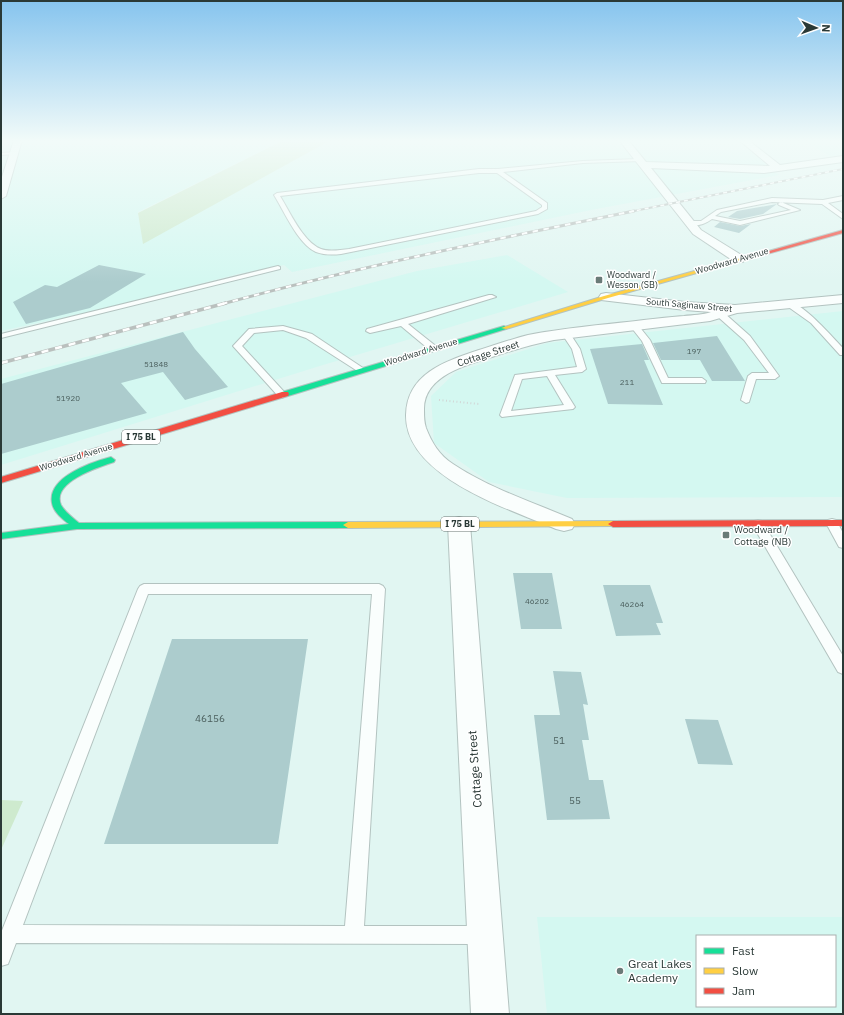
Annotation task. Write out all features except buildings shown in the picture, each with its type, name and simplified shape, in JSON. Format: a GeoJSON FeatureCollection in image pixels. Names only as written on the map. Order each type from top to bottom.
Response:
{"type":"FeatureCollection","features":[{"type":"Feature","properties":{"kind":"main road","name":"Woodward Avenue"},"geometry":{"type":"LineString","coordinates":[[1,480],[606,297],[843,231]]}},
{"type":"Feature","properties":{"kind":"main road"},"geometry":{"type":"LineString","coordinates":[[179,436],[222,421],[282,395]]}},
{"type":"Feature","properties":{"kind":"main road"},"geometry":{"type":"LineString","coordinates":[[77,526],[60,509],[55,501],[57,492],[64,482],[85,469],[121,456]]}},
{"type":"Feature","properties":{"kind":"main road","name":"I 75 BL"},"geometry":{"type":"LineString","coordinates":[[1,536],[77,526],[837,523]]}},
{"type":"Feature","properties":{"kind":"street"},"geometry":{"type":"LineString","coordinates":[[661,187],[697,232],[739,259]]}},
{"type":"Feature","properties":{"kind":"street","name":"South Saginaw Street"},"geometry":{"type":"LineString","coordinates":[[606,297],[728,311],[843,299]]}},
{"type":"Feature","properties":{"kind":"street","name":"Cottage Street"},"geometry":{"type":"LineString","coordinates":[[564,524],[461,479],[445,468],[432,456],[418,434],[414,413],[417,397],[424,386],[432,377],[453,364],[528,340],[710,317],[728,311]]}},
{"type":"Feature","properties":{"kind":"street","name":"Cottage Street"},"geometry":{"type":"LineString","coordinates":[[459,524],[490,1014]]}},
{"type":"Feature","properties":{"kind":"lane"},"geometry":{"type":"LineString","coordinates":[[339,187],[277,195],[307,243],[317,250],[330,252],[344,251],[415,238],[538,212],[545,208],[544,204],[521,187]]}},
{"type":"Feature","properties":{"kind":"lane"},"geometry":{"type":"LineString","coordinates":[[690,223],[702,223],[720,211],[772,200],[823,202],[843,198]]}},
{"type":"Feature","properties":{"kind":"lane"},"geometry":{"type":"LineString","coordinates":[[711,217],[740,223],[797,210],[772,200]]}},
{"type":"Feature","properties":{"kind":"lane"},"geometry":{"type":"LineString","coordinates":[[823,202],[843,217]]}},
{"type":"Feature","properties":{"kind":"lane"},"geometry":{"type":"LineString","coordinates":[[1,336],[278,268]]}},
{"type":"Feature","properties":{"kind":"lane"},"geometry":{"type":"LineString","coordinates":[[370,330],[402,323],[492,297]]}},
{"type":"Feature","properties":{"kind":"lane"},"geometry":{"type":"LineString","coordinates":[[790,304],[814,322],[843,353]]}},
{"type":"Feature","properties":{"kind":"lane"},"geometry":{"type":"LineString","coordinates":[[728,311],[775,376],[752,376],[746,400]]}},
{"type":"Feature","properties":{"kind":"lane"},"geometry":{"type":"LineString","coordinates":[[402,323],[434,348]]}},
{"type":"Feature","properties":{"kind":"lane"},"geometry":{"type":"LineString","coordinates":[[635,327],[646,340],[665,381],[702,381]]}},
{"type":"Feature","properties":{"kind":"lane"},"geometry":{"type":"LineString","coordinates":[[282,395],[237,346],[252,331],[283,328],[309,336],[362,370]]}},
{"type":"Feature","properties":{"kind":"lane"},"geometry":{"type":"LineString","coordinates":[[550,373],[570,408],[506,416],[518,377],[550,373],[582,369],[576,349],[566,334]]}},
{"type":"Feature","properties":{"kind":"lane"},"geometry":{"type":"LineString","coordinates":[[837,523],[843,544]]}},
{"type":"Feature","properties":{"kind":"lane"},"geometry":{"type":"LineString","coordinates":[[758,524],[843,668]]}},
{"type":"Feature","properties":{"kind":"lane"},"geometry":{"type":"LineString","coordinates":[[1,957],[144,589],[379,589],[354,935]]}},
{"type":"Feature","properties":{"kind":"lane"},"geometry":{"type":"LineString","coordinates":[[10,934],[485,935]]}},
{"type":"Feature","properties":{"kind":"path"},"geometry":{"type":"LineString","coordinates":[[417,397],[479,404]]}},
{"type":"Feature","properties":{"kind":"shaded area"},"geometry":{"type":"Polygon","coordinates":[[[1,187],[188,187],[138,212],[143,243],[245,187],[713,187],[591,210],[292,272],[284,265],[238,274],[98,310],[1,331],[1,187]]]}},
{"type":"Feature","properties":{"kind":"shaded area"},"geometry":{"type":"Polygon","coordinates":[[[189,187],[245,187],[143,244],[138,213],[189,187]]]}},
{"type":"Feature","properties":{"kind":"shaded area"},"geometry":{"type":"Polygon","coordinates":[[[507,255],[568,292],[323,365],[1,465],[1,379],[417,271],[507,255]]]}},
{"type":"Feature","properties":{"kind":"shaded area"},"geometry":{"type":"Polygon","coordinates":[[[843,311],[843,497],[567,498],[489,482],[434,443],[431,396],[456,372],[547,343],[843,311]]]}},
{"type":"Feature","properties":{"kind":"shaded area"},"geometry":{"type":"Polygon","coordinates":[[[1,800],[23,801],[1,850],[1,800]]]}},
{"type":"Feature","properties":{"kind":"shaded area","name":"Great Lakes Academy"},"geometry":{"type":"Polygon","coordinates":[[[537,917],[843,917],[843,1014],[547,1014],[537,917]]]}},
{"type":"Feature","properties":{"kind":"railway"},"geometry":{"type":"LineString","coordinates":[[629,212],[752,187]]}},
{"type":"Feature","properties":{"kind":"railway"},"geometry":{"type":"LineString","coordinates":[[222,304],[376,266],[634,211]]}},
{"type":"Feature","properties":{"kind":"railway"},"geometry":{"type":"LineString","coordinates":[[1,363],[226,303]]}},
{"type":"Feature","properties":{"kind":"traffic: fast"},"geometry":{"type":"LineString","coordinates":[[285,394],[504,328]]}},
{"type":"Feature","properties":{"kind":"traffic: fast"},"geometry":{"type":"LineString","coordinates":[[77,526],[62,513],[57,506],[56,494],[60,487],[75,474],[111,460]]}},
{"type":"Feature","properties":{"kind":"traffic: fast"},"geometry":{"type":"LineString","coordinates":[[1,536],[77,526],[348,525]]}},
{"type":"Feature","properties":{"kind":"traffic: slow"},"geometry":{"type":"LineString","coordinates":[[504,328],[606,297],[747,258]]}},
{"type":"Feature","properties":{"kind":"traffic: slow"},"geometry":{"type":"LineString","coordinates":[[348,525],[613,524]]}},
{"type":"Feature","properties":{"kind":"traffic: jam"},"geometry":{"type":"LineString","coordinates":[[747,258],[843,231]]}},
{"type":"Feature","properties":{"kind":"traffic: jam"},"geometry":{"type":"LineString","coordinates":[[1,480],[285,394]]}},
{"type":"Feature","properties":{"kind":"traffic: jam"},"geometry":{"type":"LineString","coordinates":[[613,524],[843,523]]}},
{"type":"Feature","properties":{"kind":"place","name":"Woodward / Wesson (SB)"},"geometry":{"type":"Point","coordinates":[599,280]}},
{"type":"Feature","properties":{"kind":"place","name":"Woodward / Cottage (NB)"},"geometry":{"type":"Point","coordinates":[726,535]}},
{"type":"Feature","properties":{"kind":"place","name":"Great Lakes Academy"},"geometry":{"type":"Point","coordinates":[620,971]}}]}
